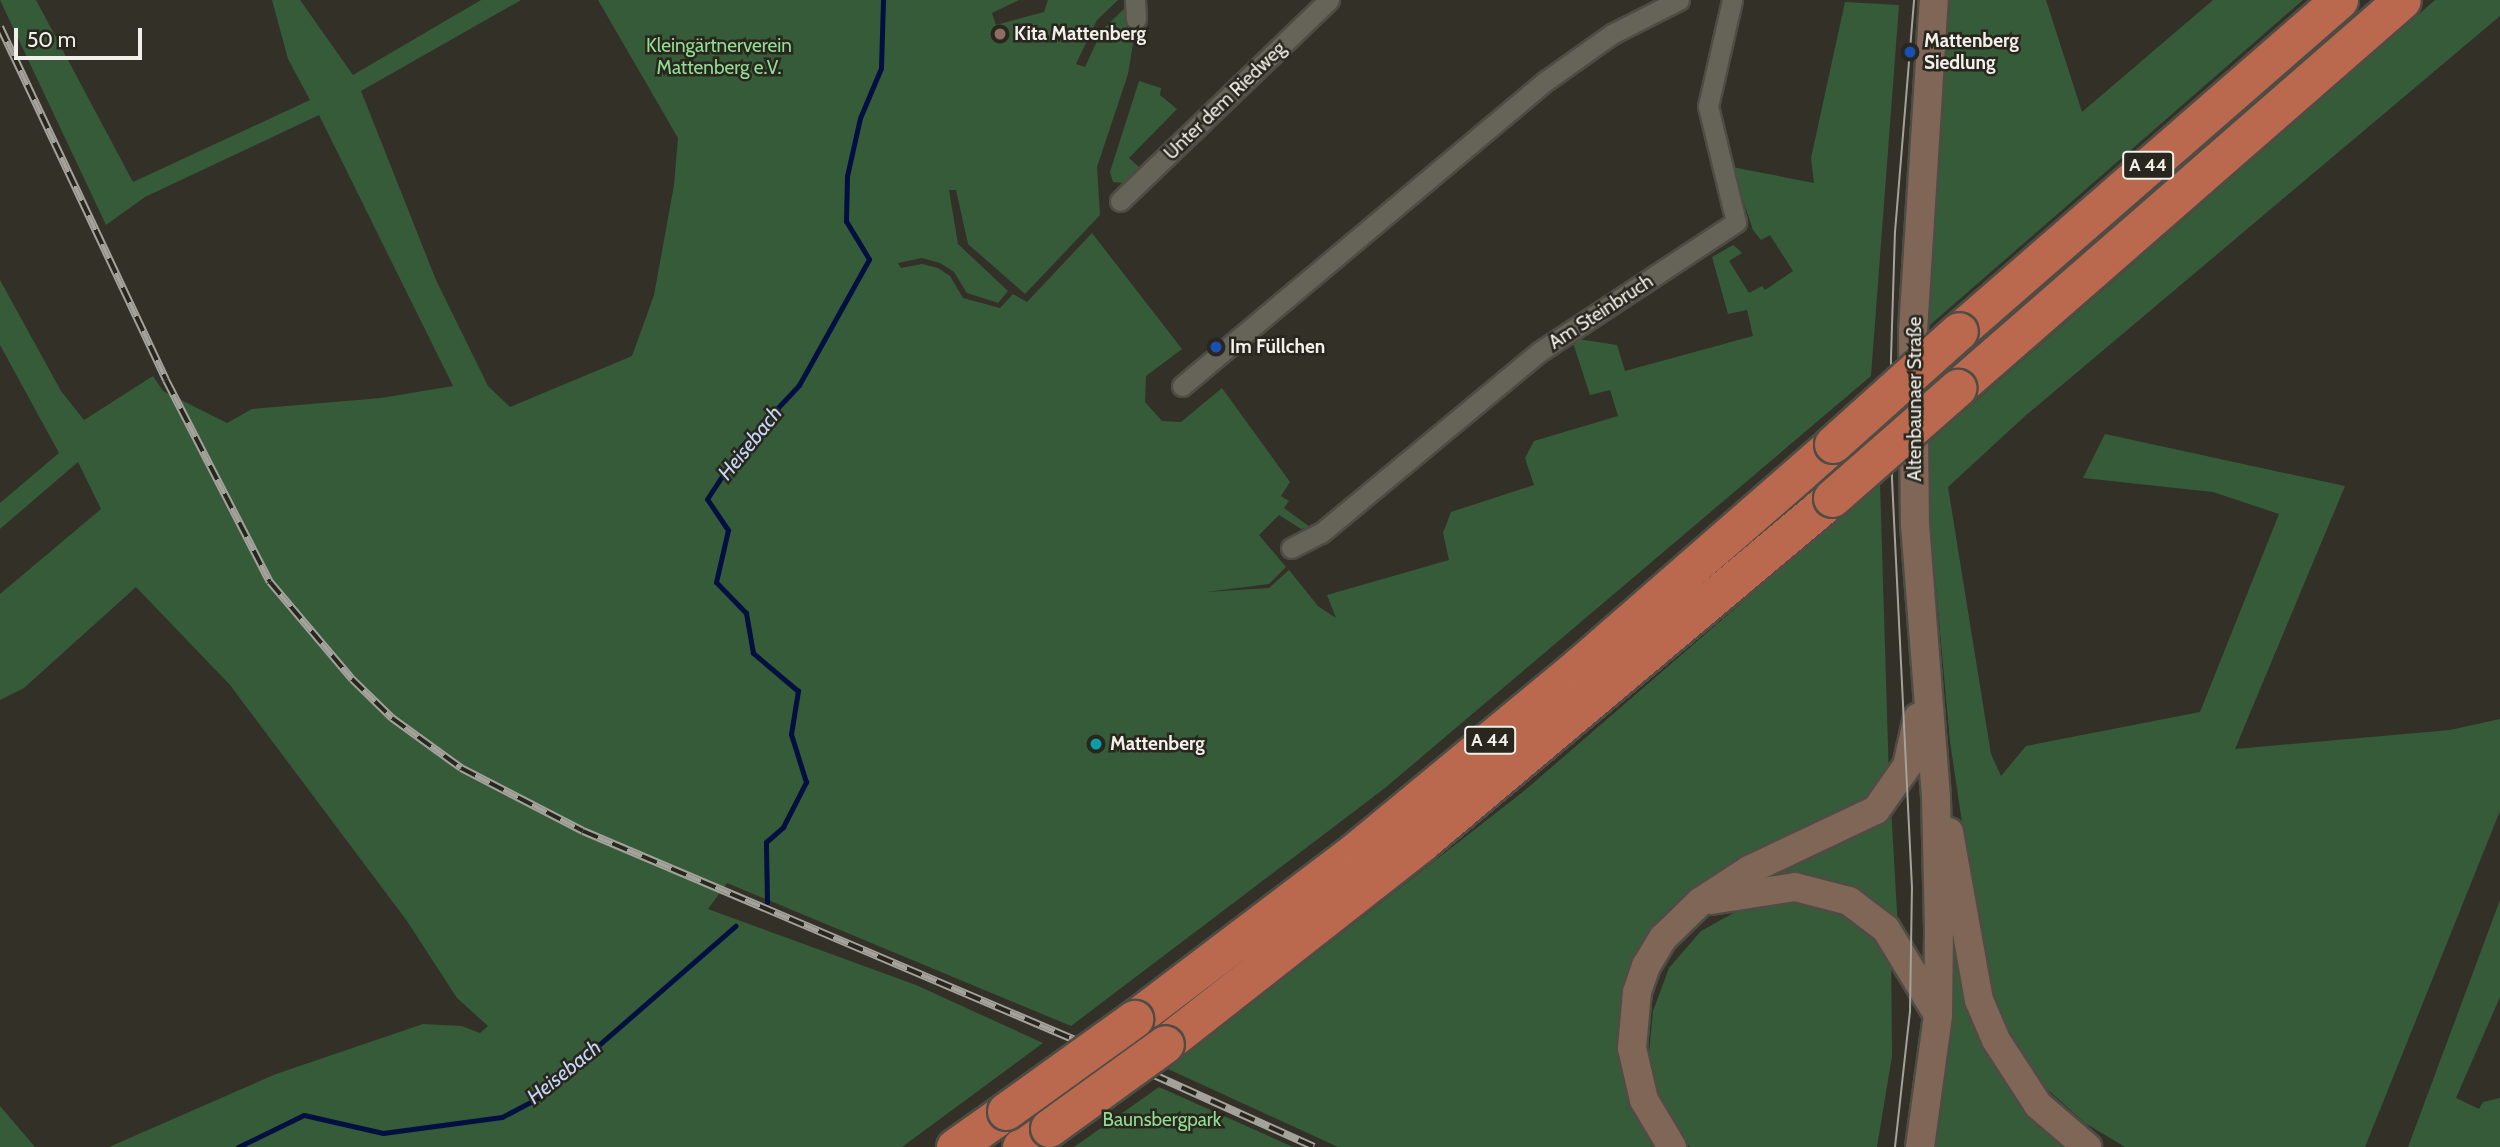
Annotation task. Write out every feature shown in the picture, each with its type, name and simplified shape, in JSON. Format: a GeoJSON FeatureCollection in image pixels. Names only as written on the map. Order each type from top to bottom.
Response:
{"type":"FeatureCollection","features":[{"type":"Feature","properties":{"kind":"highway","name":"A 44"},"geometry":{"type":"LineString","coordinates":[[955,1147],[1135,1019],[1359,848],[1591,656],[2339,0]]}},
{"type":"Feature","properties":{"kind":"highway","name":"A 44"},"geometry":{"type":"LineString","coordinates":[[1035,1137],[1165,1044],[1421,843],[1832,498],[2402,0]]}},
{"type":"Feature","properties":{"kind":"main road","name":"Altenbaunaer Straße"},"geometry":{"type":"LineString","coordinates":[[1934,0],[1913,331],[1915,526],[1936,797]]}},
{"type":"Feature","properties":{"kind":"main road"},"geometry":{"type":"LineString","coordinates":[[1672,1147],[1644,1100],[1636,1075],[1633,1021],[1647,966],[1663,938],[1700,902],[1749,870],[1876,810],[1908,766],[1926,691]]}},
{"type":"Feature","properties":{"kind":"main road"},"geometry":{"type":"LineString","coordinates":[[1920,1147],[1938,1015],[1936,797]]}},
{"type":"Feature","properties":{"kind":"main road"},"geometry":{"type":"LineString","coordinates":[[1936,797],[1952,841],[1979,1000],[1996,1040],[2038,1105],[2087,1147]]}},
{"type":"Feature","properties":{"kind":"main road"},"geometry":{"type":"LineString","coordinates":[[1700,902],[1795,887],[1849,901],[1886,929],[1938,1015]]}},
{"type":"Feature","properties":{"kind":"street","name":"Unter dem Riedweg"},"geometry":{"type":"LineString","coordinates":[[1120,201],[1329,0]]}},
{"type":"Feature","properties":{"kind":"street"},"geometry":{"type":"LineString","coordinates":[[1182,386],[1547,80],[1612,34],[1679,0]]}},
{"type":"Feature","properties":{"kind":"street","name":"Am Steinbruch"},"geometry":{"type":"LineString","coordinates":[[1291,548],[1321,533],[1538,352],[1736,222],[1708,106],[1732,0]]}},
{"type":"Feature","properties":{"kind":"green space","name":"Kleingärtnerverein Mattenberg e.V."},"geometry":{"type":"Polygon","coordinates":[[[0,0],[36,0],[133,182],[310,100],[288,59],[272,0],[300,0],[353,75],[481,0],[521,0],[361,91],[436,280],[488,386],[510,407],[632,356],[654,295],[674,185],[678,138],[598,0],[1019,0],[992,13],[996,25],[1044,12],[1048,0],[1118,0],[1097,20],[1076,64],[1085,67],[1102,30],[1127,6],[1127,31],[1135,31],[1128,74],[1097,167],[1100,215],[1025,294],[968,244],[956,190],[949,190],[958,244],[1008,291],[998,303],[967,293],[954,272],[940,263],[922,258],[898,263],[901,268],[922,264],[938,268],[950,276],[963,298],[1000,308],[1013,294],[1027,302],[1092,233],[1182,349],[1146,376],[1145,402],[1162,421],[1181,422],[1222,388],[1290,482],[1281,496],[1289,501],[1284,508],[1310,527],[1301,529],[1279,515],[1259,535],[1286,567],[1269,584],[1206,592],[1269,588],[1289,570],[1318,606],[1336,618],[1327,595],[1449,560],[1443,533],[1451,512],[1534,485],[1525,458],[1534,441],[1618,416],[1610,390],[1590,395],[1573,343],[1578,339],[1617,345],[1625,371],[1753,336],[1747,310],[1728,314],[1712,257],[1733,245],[1737,248],[1742,253],[1729,261],[1749,293],[1762,286],[1765,290],[1793,271],[1770,235],[1761,240],[1753,230],[1732,167],[1814,183],[1811,158],[1845,2],[1899,5],[1871,376],[1385,788],[1071,1026],[727,883],[708,909],[916,985],[1043,1043],[902,1147],[109,1147],[276,1074],[423,1024],[462,1026],[480,1033],[488,1026],[457,998],[407,921],[230,685],[136,587],[24,688],[0,700],[0,594],[101,509],[78,462],[0,529],[0,503],[59,453],[0,345],[0,280],[61,391],[84,420],[153,376],[163,391],[227,423],[252,409],[381,398],[453,386],[319,115],[145,197],[106,225],[0,0]]]}},
{"type":"Feature","properties":{"kind":"green space"},"geometry":{"type":"Polygon","coordinates":[[[1945,0],[2046,0],[2082,112],[2213,0],[2303,0],[1922,332],[1945,0]]]}},
{"type":"Feature","properties":{"kind":"green space"},"geometry":{"type":"Polygon","coordinates":[[[2435,0],[2500,0],[2500,16],[2024,417],[1948,487],[1991,754],[2001,776],[2026,746],[2200,712],[2279,514],[2213,492],[2083,478],[2105,434],[2345,486],[2235,749],[2450,730],[2500,719],[2500,811],[2365,1147],[2125,1147],[2085,1123],[2037,1080],[2001,1028],[1980,943],[1950,742],[1924,455],[1930,441],[2435,0]]]}},
{"type":"Feature","properties":{"kind":"green space"},"geometry":{"type":"Polygon","coordinates":[[[1139,81],[1161,88],[1160,95],[1177,109],[1129,158],[1139,167],[1123,183],[1113,182],[1110,172],[1139,81]]]}},
{"type":"Feature","properties":{"kind":"green space"},"geometry":{"type":"Polygon","coordinates":[[[1880,483],[1889,778],[1868,805],[1689,889],[1637,956],[1621,1001],[1620,1043],[1633,1109],[1658,1147],[1338,1147],[1168,1069],[1524,791],[1880,483]]]}},
{"type":"Feature","properties":{"kind":"green space"},"geometry":{"type":"Polygon","coordinates":[[[1891,807],[1898,929],[1744,886],[1891,807]]]}},
{"type":"Feature","properties":{"kind":"green space"},"geometry":{"type":"Polygon","coordinates":[[[1784,898],[1836,904],[1891,950],[1892,1056],[1877,1147],[1690,1147],[1670,1124],[1656,1089],[1649,1054],[1653,1011],[1669,968],[1701,931],[1746,906],[1784,898]]]}},
{"type":"Feature","properties":{"kind":"green space"},"geometry":{"type":"Polygon","coordinates":[[[2500,900],[2500,997],[2456,1098],[2479,1109],[2483,1102],[2500,1098],[2500,1147],[2408,1147],[2500,900]]]}},
{"type":"Feature","properties":{"kind":"green space"},"geometry":{"type":"Polygon","coordinates":[[[1953,921],[1961,964],[2074,1147],[1932,1147],[1953,921]]]}},
{"type":"Feature","properties":{"kind":"green space","name":"Baunsbergpark"},"geometry":{"type":"Polygon","coordinates":[[[1159,1087],[1293,1147],[1074,1147],[1159,1087]]]}},
{"type":"Feature","properties":{"kind":"green space"},"geometry":{"type":"Polygon","coordinates":[[[0,1106],[35,1147],[0,1147],[0,1106]]]}},
{"type":"Feature","properties":{"kind":"waterway","name":"Heisebach"},"geometry":{"type":"LineString","coordinates":[[767,902],[766,842],[783,827],[806,782],[791,734],[798,691],[753,653],[746,613],[716,582],[728,530],[707,499],[741,447],[799,385],[869,259],[846,221],[847,176],[860,118],[881,68],[883,0]]}},
{"type":"Feature","properties":{"kind":"waterway","name":"Heisebach"},"geometry":{"type":"LineString","coordinates":[[238,1147],[304,1115],[383,1133],[502,1117],[538,1098],[735,926]]}},
{"type":"Feature","properties":{"kind":"tram line"},"geometry":{"type":"LineString","coordinates":[[1895,1147],[1910,1012],[1912,888],[1892,477],[1891,358],[1895,232],[1914,0]]}},
{"type":"Feature","properties":{"kind":"railway"},"geometry":{"type":"LineString","coordinates":[[0,27],[166,380],[270,582],[352,679],[392,718],[461,768],[583,831],[1094,1048],[1314,1147]]}},
{"type":"Feature","properties":{"kind":"place","name":"Kita Mattenberg"},"geometry":{"type":"Point","coordinates":[1000,34]}},
{"type":"Feature","properties":{"kind":"place","name":"Mattenberg Siedlung"},"geometry":{"type":"Point","coordinates":[1910,52]}},
{"type":"Feature","properties":{"kind":"place","name":"Im Füllchen"},"geometry":{"type":"Point","coordinates":[1216,347]}},
{"type":"Feature","properties":{"kind":"place","name":"Mattenberg"},"geometry":{"type":"Point","coordinates":[1096,744]}}]}
